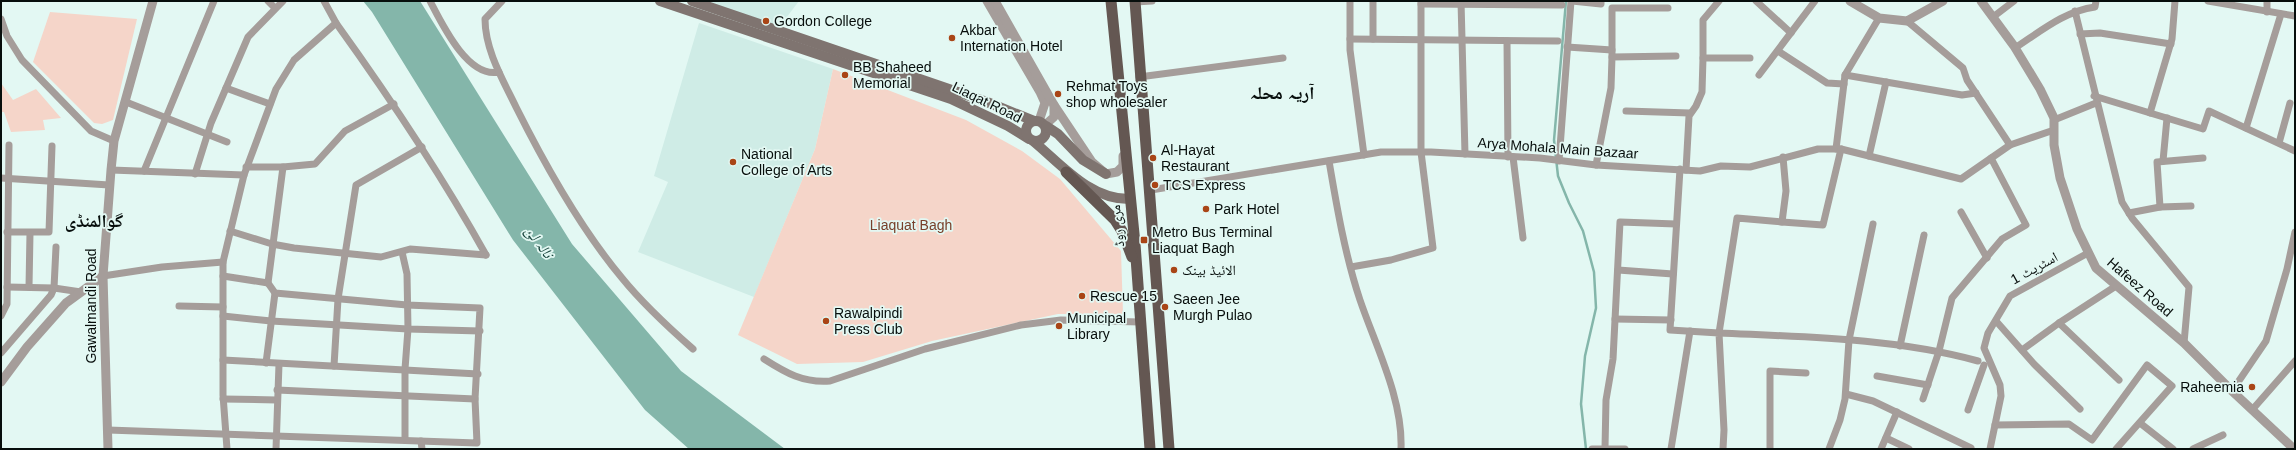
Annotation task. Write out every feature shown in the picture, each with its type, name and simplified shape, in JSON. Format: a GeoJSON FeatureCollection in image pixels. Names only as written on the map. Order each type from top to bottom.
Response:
{"type":"FeatureCollection","features":[{"type":"Feature","properties":{"kind":"main road","name":"Liaqat Road"},"geometry":{"type":"LineString","coordinates":[[660,1],[951,99],[1008,126],[1031,140],[1066,172],[1094,189],[1122,199],[1129,199]]}},
{"type":"Feature","properties":{"kind":"main road","name":"Liaqat Road"},"geometry":{"type":"LineString","coordinates":[[692,1],[987,102],[1041,123],[1058,134],[1083,160],[1106,174]]}},
{"type":"Feature","properties":{"kind":"main road","name":"مری روڈ"},"geometry":{"type":"LineString","coordinates":[[1111,1],[1136,269],[1150,449]]}},
{"type":"Feature","properties":{"kind":"main road"},"geometry":{"type":"LineString","coordinates":[[1135,2],[1139,77],[1151,190],[1170,449]]}},
{"type":"Feature","properties":{"kind":"main road"},"geometry":{"type":"LineString","coordinates":[[1030,123],[1041,123],[1046,136],[1043,140],[1031,140],[1026,131],[1030,123]]}},
{"type":"Feature","properties":{"kind":"main road"},"geometry":{"type":"LineString","coordinates":[[1066,172],[1115,220],[1122,231],[1136,269]]}},
{"type":"Feature","properties":{"kind":"street","name":"Gawalmandi Road"},"geometry":{"type":"LineString","coordinates":[[108,449],[103,276],[110,170],[114,141],[153,1]]}},
{"type":"Feature","properties":{"kind":"street"},"geometry":{"type":"LineString","coordinates":[[144,171],[214,1]]}},
{"type":"Feature","properties":{"kind":"street"},"geometry":{"type":"LineString","coordinates":[[268,1],[275,8]]}},
{"type":"Feature","properties":{"kind":"street"},"geometry":{"type":"LineString","coordinates":[[195,174],[226,88],[248,37],[282,1]]}},
{"type":"Feature","properties":{"kind":"street"},"geometry":{"type":"LineString","coordinates":[[230,231],[272,244],[381,257],[410,250],[486,255],[453,195],[394,104],[336,23],[324,1]]}},
{"type":"Feature","properties":{"kind":"street"},"geometry":{"type":"LineString","coordinates":[[430,1],[462,54],[479,70],[491,74],[499,72]]}},
{"type":"Feature","properties":{"kind":"street"},"geometry":{"type":"LineString","coordinates":[[502,1],[486,19],[486,31],[499,72],[538,150],[592,236],[622,278],[658,318],[693,349]]}},
{"type":"Feature","properties":{"kind":"street"},"geometry":{"type":"LineString","coordinates":[[986,1],[1045,103],[1041,123]]}},
{"type":"Feature","properties":{"kind":"street"},"geometry":{"type":"LineString","coordinates":[[995,1],[1054,105],[1092,162],[1106,174],[1118,172],[1123,166],[1122,118]]}},
{"type":"Feature","properties":{"kind":"street"},"geometry":{"type":"LineString","coordinates":[[1135,2],[1152,1]]}},
{"type":"Feature","properties":{"kind":"street"},"geometry":{"type":"LineString","coordinates":[[1350,1],[1350,39],[1364,155]]}},
{"type":"Feature","properties":{"kind":"street"},"geometry":{"type":"LineString","coordinates":[[1373,1],[1373,40]]}},
{"type":"Feature","properties":{"kind":"street"},"geometry":{"type":"LineString","coordinates":[[1558,161],[1571,1],[1600,4],[1601,1]]}},
{"type":"Feature","properties":{"kind":"street"},"geometry":{"type":"LineString","coordinates":[[1719,1],[1703,20],[1702,92],[1696,106],[1690,113],[1676,224],[1670,330],[1849,340],[1939,351],[1981,363],[1968,410]]}},
{"type":"Feature","properties":{"kind":"street"},"geometry":{"type":"LineString","coordinates":[[1756,1],[1791,33]]}},
{"type":"Feature","properties":{"kind":"street"},"geometry":{"type":"LineString","coordinates":[[1759,75],[1815,1]]}},
{"type":"Feature","properties":{"kind":"street"},"geometry":{"type":"LineString","coordinates":[[1850,1],[1879,18],[1907,22],[1963,68],[1967,80],[2010,145]]}},
{"type":"Feature","properties":{"kind":"street"},"geometry":{"type":"LineString","coordinates":[[1907,22],[1943,1]]}},
{"type":"Feature","properties":{"kind":"street","name":"Hafeez Road"},"geometry":{"type":"LineString","coordinates":[[1981,1],[2015,48],[2040,89],[2054,120],[2054,145],[2060,178],[2077,229],[2096,268],[2184,343],[2232,391],[2294,449]]}},
{"type":"Feature","properties":{"kind":"street"},"geometry":{"type":"LineString","coordinates":[[1993,17],[2014,1]]}},
{"type":"Feature","properties":{"kind":"street"},"geometry":{"type":"LineString","coordinates":[[2015,48],[2056,21],[2075,11],[2096,7],[2096,1]]}},
{"type":"Feature","properties":{"kind":"street"},"geometry":{"type":"LineString","coordinates":[[2150,113],[2171,44],[2175,1]]}},
{"type":"Feature","properties":{"kind":"street"},"geometry":{"type":"LineString","coordinates":[[2208,1],[2295,16]]}},
{"type":"Feature","properties":{"kind":"street"},"geometry":{"type":"LineString","coordinates":[[2267,1],[2267,12]]}},
{"type":"Feature","properties":{"kind":"street"},"geometry":{"type":"LineString","coordinates":[[1351,267],[1391,260],[1433,248],[1421,152],[1421,2],[1562,5]]}},
{"type":"Feature","properties":{"kind":"street"},"geometry":{"type":"LineString","coordinates":[[1461,3],[1465,154]]}},
{"type":"Feature","properties":{"kind":"street"},"geometry":{"type":"LineString","coordinates":[[1596,166],[1611,88],[1612,8],[1668,8]]}},
{"type":"Feature","properties":{"kind":"street"},"geometry":{"type":"LineString","coordinates":[[2075,11],[2095,99],[2122,202],[2129,213],[2189,287],[2184,343]]}},
{"type":"Feature","properties":{"kind":"street"},"geometry":{"type":"LineString","coordinates":[[2246,128],[2281,14]]}},
{"type":"Feature","properties":{"kind":"street"},"geometry":{"type":"LineString","coordinates":[[1723,449],[1724,430],[1719,333],[1737,218],[1824,225],[1839,149],[1845,75],[1879,18]]}},
{"type":"Feature","properties":{"kind":"street"},"geometry":{"type":"LineString","coordinates":[[1,19],[7,36],[22,60],[91,131],[114,141]]}},
{"type":"Feature","properties":{"kind":"street"},"geometry":{"type":"LineString","coordinates":[[227,449],[223,398],[224,262],[246,167],[276,89],[294,60],[336,23]]}},
{"type":"Feature","properties":{"kind":"street"},"geometry":{"type":"LineString","coordinates":[[2080,34],[2100,33],[2171,44]]}},
{"type":"Feature","properties":{"kind":"street"},"geometry":{"type":"LineString","coordinates":[[1350,39],[1558,41]]}},
{"type":"Feature","properties":{"kind":"street"},"geometry":{"type":"LineString","coordinates":[[1507,41],[1510,157],[1523,238]]}},
{"type":"Feature","properties":{"kind":"street"},"geometry":{"type":"LineString","coordinates":[[1567,47],[1612,54],[1676,56]]}},
{"type":"Feature","properties":{"kind":"street"},"geometry":{"type":"LineString","coordinates":[[1778,50],[1828,83],[1844,84]]}},
{"type":"Feature","properties":{"kind":"street"},"geometry":{"type":"LineString","coordinates":[[1139,77],[1283,58]]}},
{"type":"Feature","properties":{"kind":"street"},"geometry":{"type":"LineString","coordinates":[[1703,58],[1750,58]]}},
{"type":"Feature","properties":{"kind":"street"},"geometry":{"type":"LineString","coordinates":[[1845,75],[1962,95],[1976,93]]}},
{"type":"Feature","properties":{"kind":"street"},"geometry":{"type":"LineString","coordinates":[[1869,156],[1886,82]]}},
{"type":"Feature","properties":{"kind":"street"},"geometry":{"type":"LineString","coordinates":[[226,88],[270,104]]}},
{"type":"Feature","properties":{"kind":"street"},"geometry":{"type":"LineString","coordinates":[[2054,120],[2095,99],[2150,113],[2203,129],[2208,111],[2295,150]]}},
{"type":"Feature","properties":{"kind":"street"},"geometry":{"type":"LineString","coordinates":[[126,102],[227,142]]}},
{"type":"Feature","properties":{"kind":"street"},"geometry":{"type":"LineString","coordinates":[[2279,143],[2290,103]]}},
{"type":"Feature","properties":{"kind":"street"},"geometry":{"type":"LineString","coordinates":[[246,167],[283,167],[315,164],[345,131],[394,104]]}},
{"type":"Feature","properties":{"kind":"street"},"geometry":{"type":"LineString","coordinates":[[1041,123],[1054,117],[1054,105]]}},
{"type":"Feature","properties":{"kind":"street"},"geometry":{"type":"LineString","coordinates":[[1626,111],[1690,113]]}},
{"type":"Feature","properties":{"kind":"street"},"geometry":{"type":"LineString","coordinates":[[2163,161],[2167,118]]}},
{"type":"Feature","properties":{"kind":"street"},"geometry":{"type":"LineString","coordinates":[[1923,399],[1939,351],[1952,298],[2002,239],[2026,225],[1991,158],[2010,145],[2054,130]]}},
{"type":"Feature","properties":{"kind":"street"},"geometry":{"type":"LineString","coordinates":[[1,316],[7,304],[7,232],[4,178],[9,145]]}},
{"type":"Feature","properties":{"kind":"street"},"geometry":{"type":"LineString","coordinates":[[7,232],[49,232],[52,146]]}},
{"type":"Feature","properties":{"kind":"street"},"geometry":{"type":"LineString","coordinates":[[334,366],[338,299],[344,253],[356,185],[422,147]]}},
{"type":"Feature","properties":{"kind":"street","name":"Arya Mohala Main Bazaar"},"geometry":{"type":"LineString","coordinates":[[1151,190],[1381,152],[1421,152],[1540,158],[1596,166],[1700,171],[1722,166],[1750,167],[1782,157],[1818,149],[1839,149],[1961,179],[1991,158]]}},
{"type":"Feature","properties":{"kind":"street"},"geometry":{"type":"LineString","coordinates":[[1782,157],[1786,191],[1782,222]]}},
{"type":"Feature","properties":{"kind":"street"},"geometry":{"type":"LineString","coordinates":[[2160,207],[2157,162],[2203,158]]}},
{"type":"Feature","properties":{"kind":"street"},"geometry":{"type":"LineString","coordinates":[[1329,161],[1340,231],[1392,392],[1402,429],[1401,449]]}},
{"type":"Feature","properties":{"kind":"street"},"geometry":{"type":"LineString","coordinates":[[266,363],[275,293],[268,283],[283,167]]}},
{"type":"Feature","properties":{"kind":"street"},"geometry":{"type":"LineString","coordinates":[[110,170],[244,175]]}},
{"type":"Feature","properties":{"kind":"street"},"geometry":{"type":"LineString","coordinates":[[4,178],[109,185]]}},
{"type":"Feature","properties":{"kind":"street"},"geometry":{"type":"LineString","coordinates":[[2129,213],[2160,207],[2191,206]]}},
{"type":"Feature","properties":{"kind":"street"},"geometry":{"type":"LineString","coordinates":[[1960,212],[1987,258]]}},
{"type":"Feature","properties":{"kind":"street"},"geometry":{"type":"LineString","coordinates":[[1605,448],[1606,400],[1613,359],[1620,222],[1676,224]]}},
{"type":"Feature","properties":{"kind":"street"},"geometry":{"type":"LineString","coordinates":[[1829,449],[1840,420],[1846,394],[1849,340],[1873,224]]}},
{"type":"Feature","properties":{"kind":"street"},"geometry":{"type":"LineString","coordinates":[[2232,391],[2266,341],[2287,269],[2295,232]]}},
{"type":"Feature","properties":{"kind":"street"},"geometry":{"type":"LineString","coordinates":[[29,287],[30,233]]}},
{"type":"Feature","properties":{"kind":"street"},"geometry":{"type":"LineString","coordinates":[[1900,346],[1924,235]]}},
{"type":"Feature","properties":{"kind":"street"},"geometry":{"type":"LineString","coordinates":[[1,353],[49,299],[54,288],[56,247]]}},
{"type":"Feature","properties":{"kind":"street"},"geometry":{"type":"LineString","coordinates":[[402,252],[407,274],[408,329],[405,369],[405,440]]}},
{"type":"Feature","properties":{"kind":"street","name":"اسٹریٹ 1"},"geometry":{"type":"LineString","coordinates":[[1990,449],[2001,396],[2000,386],[1984,348],[1988,333],[2010,296],[2088,253]]}},
{"type":"Feature","properties":{"kind":"street"},"geometry":{"type":"LineString","coordinates":[[1,382],[38,335],[66,303],[103,276],[162,267],[224,262]]}},
{"type":"Feature","properties":{"kind":"street"},"geometry":{"type":"LineString","coordinates":[[1618,270],[1673,274]]}},
{"type":"Feature","properties":{"kind":"street"},"geometry":{"type":"LineString","coordinates":[[224,276],[268,283]]}},
{"type":"Feature","properties":{"kind":"street"},"geometry":{"type":"LineString","coordinates":[[2022,350],[2059,322],[2116,286]]}},
{"type":"Feature","properties":{"kind":"street"},"geometry":{"type":"LineString","coordinates":[[7,287],[54,288],[80,292]]}},
{"type":"Feature","properties":{"kind":"street"},"geometry":{"type":"LineString","coordinates":[[108,430],[225,432],[276,436],[478,443],[475,399],[478,374],[480,308],[407,305],[275,293]]}},
{"type":"Feature","properties":{"kind":"street"},"geometry":{"type":"LineString","coordinates":[[179,306],[224,307]]}},
{"type":"Feature","properties":{"kind":"street"},"geometry":{"type":"LineString","coordinates":[[224,316],[271,321],[408,329],[480,331]]}},
{"type":"Feature","properties":{"kind":"street"},"geometry":{"type":"LineString","coordinates":[[1615,319],[1671,320]]}},
{"type":"Feature","properties":{"kind":"street"},"geometry":{"type":"LineString","coordinates":[[764,359],[788,375],[803,380],[816,382],[830,381],[925,349],[1021,325],[1061,320],[1140,322]]}},
{"type":"Feature","properties":{"kind":"street"},"geometry":{"type":"LineString","coordinates":[[1996,320],[2022,350],[2080,409]]}},
{"type":"Feature","properties":{"kind":"street"},"geometry":{"type":"LineString","coordinates":[[2059,322],[2119,380]]}},
{"type":"Feature","properties":{"kind":"street"},"geometry":{"type":"LineString","coordinates":[[1671,449],[1690,331]]}},
{"type":"Feature","properties":{"kind":"street"},"geometry":{"type":"LineString","coordinates":[[223,360],[478,374]]}},
{"type":"Feature","properties":{"kind":"street"},"geometry":{"type":"LineString","coordinates":[[2252,410],[2295,361]]}},
{"type":"Feature","properties":{"kind":"street"},"geometry":{"type":"LineString","coordinates":[[276,449],[279,364]]}},
{"type":"Feature","properties":{"kind":"street"},"geometry":{"type":"LineString","coordinates":[[1995,425],[2069,424],[2092,440],[2147,365],[2172,386],[2116,449]]}},
{"type":"Feature","properties":{"kind":"street"},"geometry":{"type":"LineString","coordinates":[[1770,449],[1770,371],[1806,373]]}},
{"type":"Feature","properties":{"kind":"street"},"geometry":{"type":"LineString","coordinates":[[1877,376],[1928,385]]}},
{"type":"Feature","properties":{"kind":"street"},"geometry":{"type":"LineString","coordinates":[[277,390],[475,399]]}},
{"type":"Feature","properties":{"kind":"street"},"geometry":{"type":"LineString","coordinates":[[1846,394],[1873,401],[1972,448]]}},
{"type":"Feature","properties":{"kind":"street"},"geometry":{"type":"LineString","coordinates":[[223,398],[277,400]]}},
{"type":"Feature","properties":{"kind":"street"},"geometry":{"type":"LineString","coordinates":[[1881,449],[1897,412]]}},
{"type":"Feature","properties":{"kind":"street"},"geometry":{"type":"LineString","coordinates":[[2140,422],[2173,449]]}},
{"type":"Feature","properties":{"kind":"street"},"geometry":{"type":"LineString","coordinates":[[2193,449],[2223,435]]}},
{"type":"Feature","properties":{"kind":"street"},"geometry":{"type":"LineString","coordinates":[[1886,438],[1909,449]]}},
{"type":"Feature","properties":{"kind":"street"},"geometry":{"type":"LineString","coordinates":[[421,441],[422,449]]}},
{"type":"Feature","properties":{"kind":"street"},"geometry":{"type":"LineString","coordinates":[[1592,449],[1625,449]]}},
{"type":"Feature","properties":{"kind":"shaded area","name":"Gordon College"},"geometry":{"type":"Polygon","coordinates":[[[692,1],[799,1],[777,30],[692,1]]]}},
{"type":"Feature","properties":{"kind":"shaded area","name":"National College of Arts"},"geometry":{"type":"Polygon","coordinates":[[[699,23],[833,69],[815,149],[754,297],[638,252],[668,182],[654,176],[699,23]]]}},
{"type":"Feature","properties":{"kind":"green space"},"geometry":{"type":"Polygon","coordinates":[[[50,12],[137,19],[113,120],[102,124],[94,123],[33,62],[50,12]]]}},
{"type":"Feature","properties":{"kind":"green space","name":"Liaquat Bagh"},"geometry":{"type":"Polygon","coordinates":[[[833,69],[966,120],[1022,151],[1060,179],[1121,251],[1123,314],[1058,314],[932,341],[863,362],[797,364],[738,335],[815,149],[833,69]]]}},
{"type":"Feature","properties":{"kind":"green space"},"geometry":{"type":"Polygon","coordinates":[[[1,83],[13,100],[36,89],[61,118],[43,120],[45,130],[11,132],[4,112],[1,112],[1,83]]]}},
{"type":"Feature","properties":{"kind":"water","name":"نالہ لئ"},"geometry":{"type":"Polygon","coordinates":[[[363,1],[420,1],[572,244],[681,371],[785,449],[689,449],[645,410],[513,240],[372,12],[363,1]]]}},
{"type":"Feature","properties":{"kind":"waterway"},"geometry":{"type":"LineString","coordinates":[[1566,1],[1554,140],[1558,176],[1583,231],[1594,272],[1596,308],[1585,356],[1581,404],[1586,449]]}},
{"type":"Feature","properties":{"kind":"place","name":"Gordon College"},"geometry":{"type":"Point","coordinates":[766,21]}},
{"type":"Feature","properties":{"kind":"place","name":"Akbar Internation Hotel"},"geometry":{"type":"Point","coordinates":[952,38]}},
{"type":"Feature","properties":{"kind":"place","name":"BB Shaheed Memorial"},"geometry":{"type":"Point","coordinates":[845,75]}},
{"type":"Feature","properties":{"kind":"place","name":"Rehmat Toys shop wholesaler"},"geometry":{"type":"Point","coordinates":[1058,94]}},
{"type":"Feature","properties":{"kind":"place","name":"Al-Hayat Restaurant"},"geometry":{"type":"Point","coordinates":[1153,158]}},
{"type":"Feature","properties":{"kind":"place","name":"National College of Arts"},"geometry":{"type":"Point","coordinates":[733,162]}},
{"type":"Feature","properties":{"kind":"place","name":"TCS Express"},"geometry":{"type":"Point","coordinates":[1155,185]}},
{"type":"Feature","properties":{"kind":"place","name":"Park Hotel"},"geometry":{"type":"Point","coordinates":[1206,209]}},
{"type":"Feature","properties":{"kind":"place","name":"Metro Bus Terminal Liaquat Bagh"},"geometry":{"type":"Point","coordinates":[1144,240]}},
{"type":"Feature","properties":{"kind":"place","name":"الائیڈ بینک"},"geometry":{"type":"Point","coordinates":[1174,270]}},
{"type":"Feature","properties":{"kind":"place","name":"Rescue 15"},"geometry":{"type":"Point","coordinates":[1082,296]}},
{"type":"Feature","properties":{"kind":"place","name":"Saeen Jee Murgh Pulao"},"geometry":{"type":"Point","coordinates":[1165,307]}},
{"type":"Feature","properties":{"kind":"place","name":"Rawalpindi Press Club"},"geometry":{"type":"Point","coordinates":[826,321]}},
{"type":"Feature","properties":{"kind":"place","name":"Municipal Library"},"geometry":{"type":"Point","coordinates":[1059,326]}},
{"type":"Feature","properties":{"kind":"place","name":"Raheemia"},"geometry":{"type":"Point","coordinates":[2252,387]}},
{"type":"Feature","properties":{"kind":"district","name":"آریہ محلہ"},"geometry":{"type":"Point","coordinates":[1282,93]}},
{"type":"Feature","properties":{"kind":"district","name":"گوالمنڈی"},"geometry":{"type":"Point","coordinates":[94,221]}}]}
